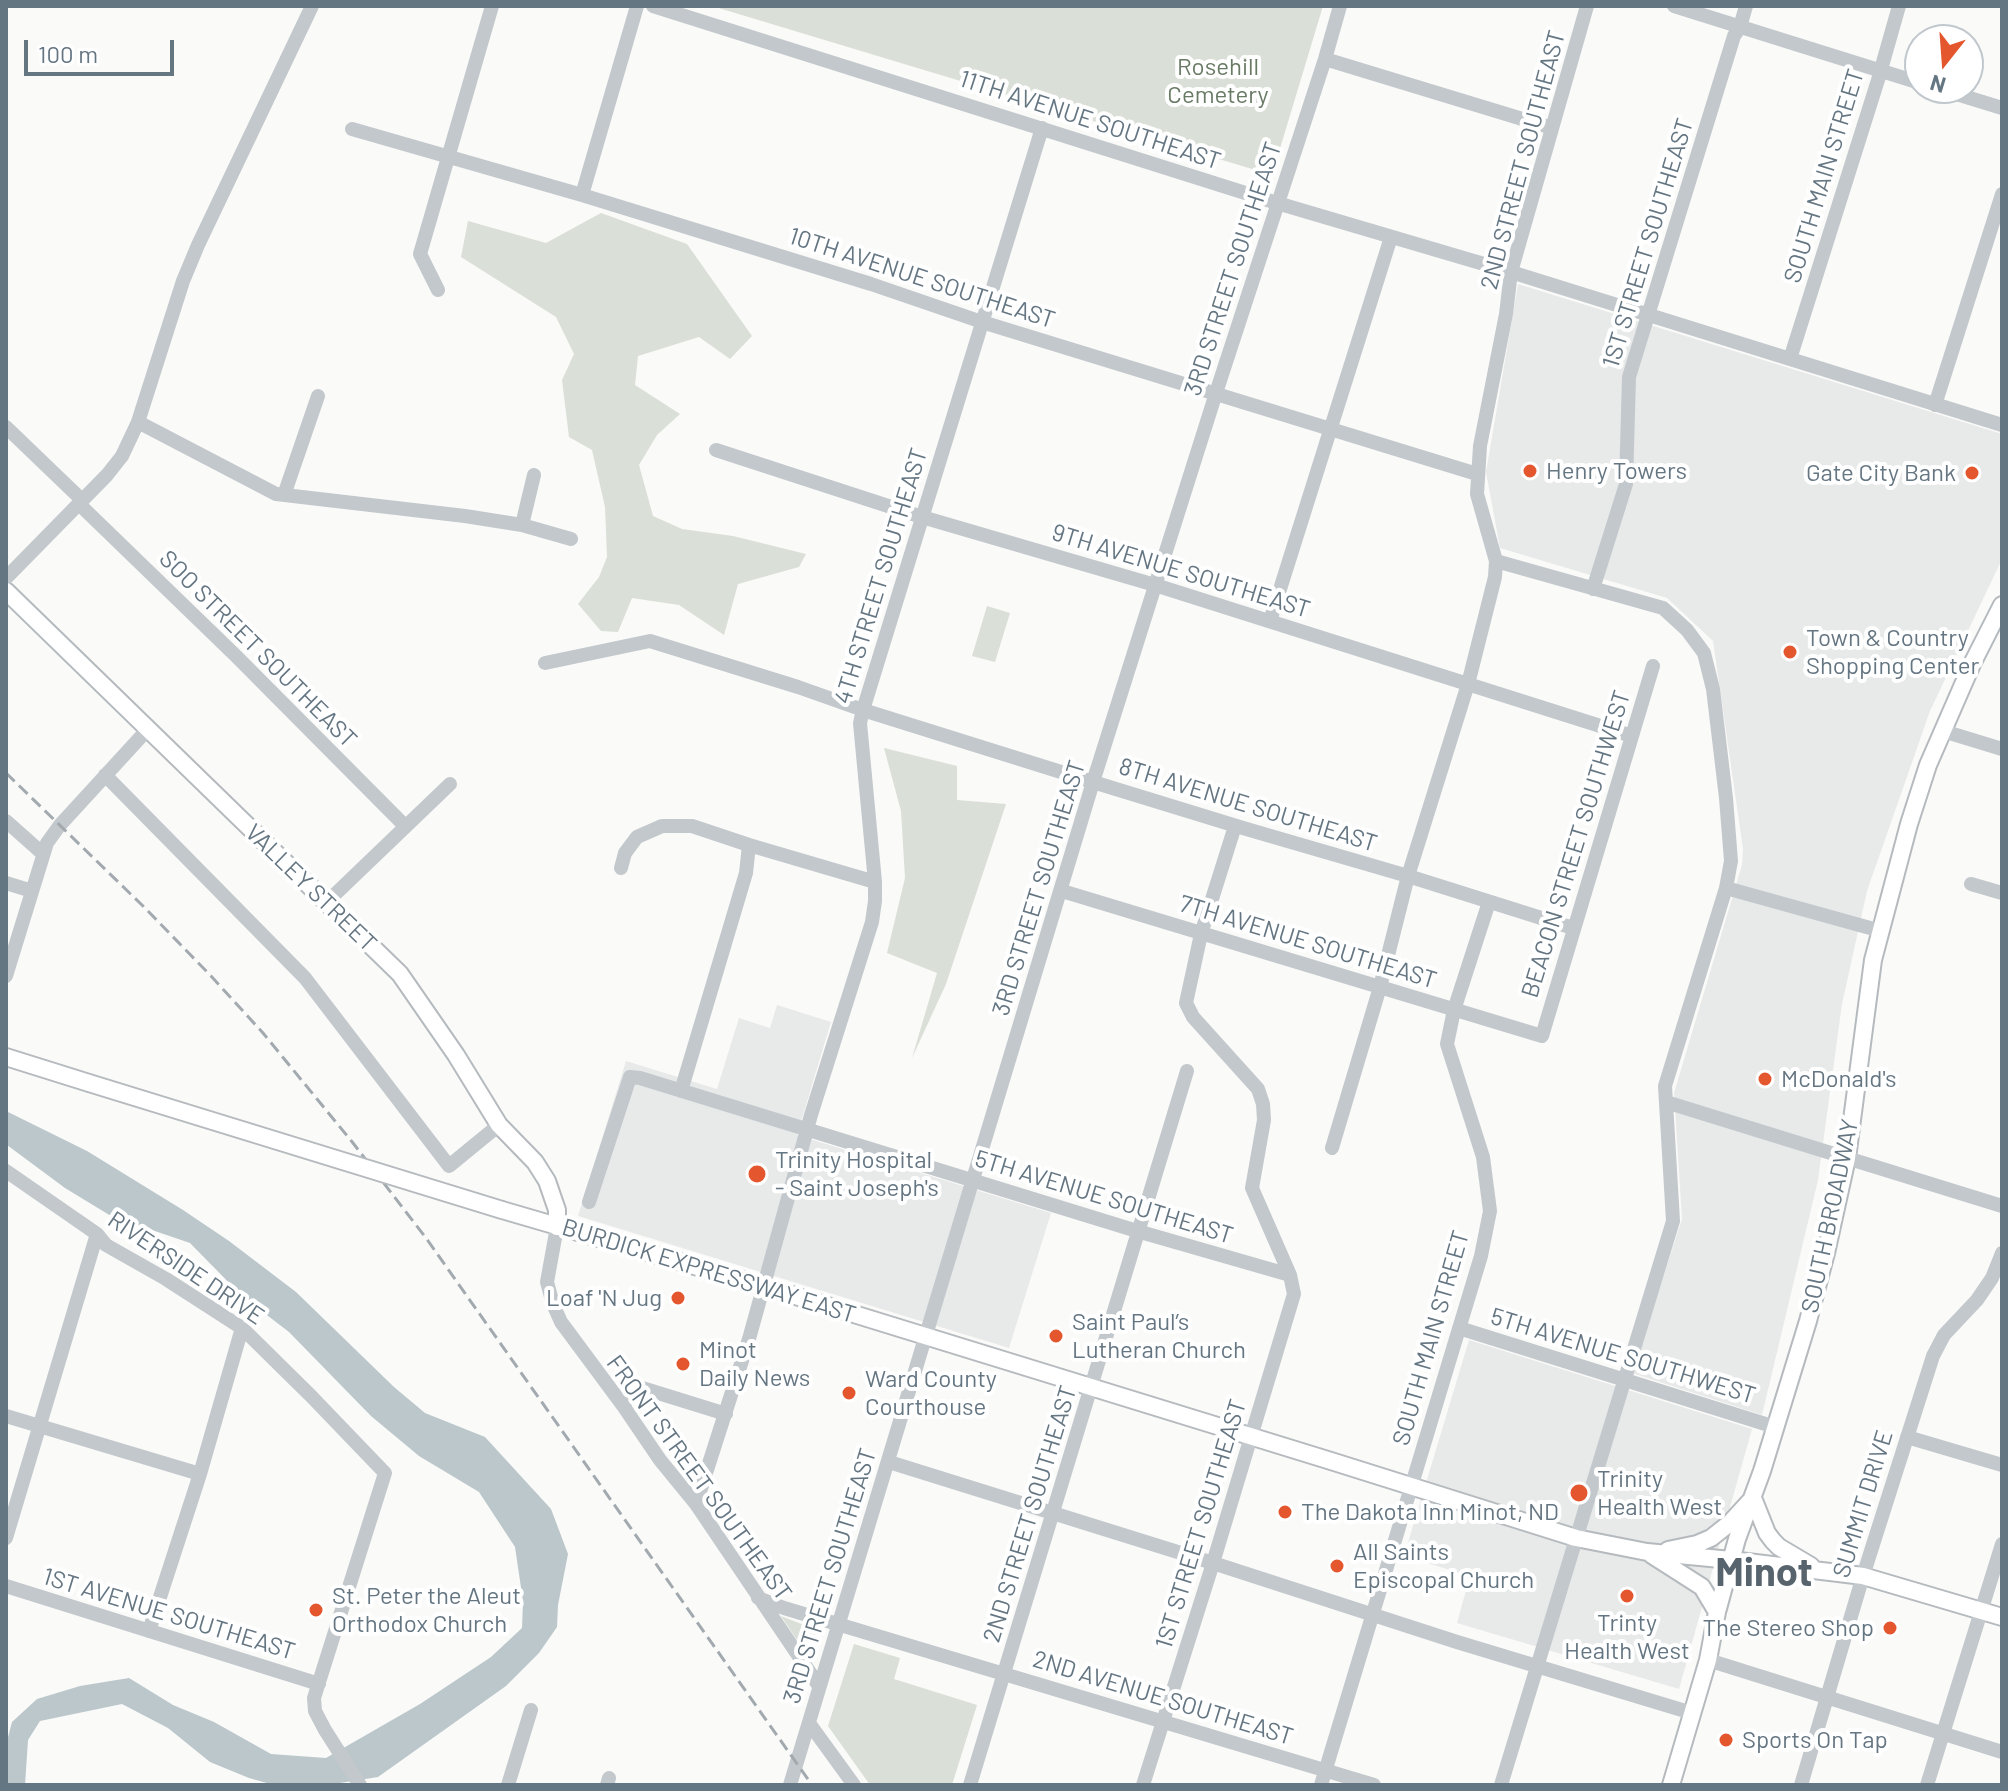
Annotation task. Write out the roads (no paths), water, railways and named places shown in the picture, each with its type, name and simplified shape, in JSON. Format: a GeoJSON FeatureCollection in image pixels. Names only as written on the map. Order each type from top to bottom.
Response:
{"type":"FeatureCollection","features":[{"type":"Feature","properties":{"kind":"main road","name":"VALLEY STREET"},"geometry":{"type":"LineString","coordinates":[[6,591],[400,974],[456,1055],[499,1125],[535,1162],[547,1181],[557,1210],[557,1227]]}},
{"type":"Feature","properties":{"kind":"main road","name":"SOUTH BROADWAY"},"geometry":{"type":"LineString","coordinates":[[1671,1785],[1708,1660],[1731,1560],[1762,1471],[1826,1253],[1847,1158],[1873,960],[1909,824],[1928,765],[1972,664],[2002,605]]}},
{"type":"Feature","properties":{"kind":"main road","name":"BURDICK EXPRESSWAY EAST"},"geometry":{"type":"LineString","coordinates":[[6,1057],[557,1227],[763,1286],[1576,1538],[1647,1552]]}},
{"type":"Feature","properties":{"kind":"main road"},"geometry":{"type":"LineString","coordinates":[[1647,1552],[1686,1546],[1711,1538],[1753,1498],[1773,1541],[1807,1564],[1825,1571]]}},
{"type":"Feature","properties":{"kind":"main road"},"geometry":{"type":"LineString","coordinates":[[1647,1552],[1863,1576],[2002,1617]]}},
{"type":"Feature","properties":{"kind":"main road"},"geometry":{"type":"LineString","coordinates":[[1647,1552],[1702,1587],[1717,1612]]}},
{"type":"Feature","properties":{"kind":"street"},"geometry":{"type":"LineString","coordinates":[[6,578],[122,456],[138,422],[183,281],[198,245],[312,6]]}},
{"type":"Feature","properties":{"kind":"street"},"geometry":{"type":"LineString","coordinates":[[438,290],[420,254],[492,6]]}},
{"type":"Feature","properties":{"kind":"street"},"geometry":{"type":"LineString","coordinates":[[582,195],[637,6]]}},
{"type":"Feature","properties":{"kind":"street","name":"11TH AVENUE SOUTHEAST"},"geometry":{"type":"LineString","coordinates":[[653,6],[1277,203],[1511,272],[2002,425]]}},
{"type":"Feature","properties":{"kind":"street","name":"3RD STREET SOUTHEAST"},"geometry":{"type":"LineString","coordinates":[[790,1785],[1093,782],[1340,6]]}},
{"type":"Feature","properties":{"kind":"street","name":"2ND STREET SOUTHEAST"},"geometry":{"type":"LineString","coordinates":[[1496,561],[1477,494],[1480,446],[1506,314],[1511,272],[1587,6]]}},
{"type":"Feature","properties":{"kind":"street"},"geometry":{"type":"LineString","coordinates":[[1674,6],[1904,78]]}},
{"type":"Feature","properties":{"kind":"street","name":"1ST STREET SOUTHEAST"},"geometry":{"type":"LineString","coordinates":[[1593,589],[1626,484],[1629,377],[1734,36],[1746,6]]}},
{"type":"Feature","properties":{"kind":"street","name":"SOUTH MAIN STREET"},"geometry":{"type":"LineString","coordinates":[[1790,359],[1899,6]]}},
{"type":"Feature","properties":{"kind":"street"},"geometry":{"type":"LineString","coordinates":[[1325,59],[1552,128]]}},
{"type":"Feature","properties":{"kind":"street","name":"4TH STREET SOUTHEAST"},"geometry":{"type":"LineString","coordinates":[[696,1504],[726,1414],[806,1130],[872,922],[875,882],[860,723],[863,710],[1042,128]]}},
{"type":"Feature","properties":{"kind":"street","name":"10TH AVENUE SOUTHEAST"},"geometry":{"type":"LineString","coordinates":[[352,129],[582,195],[1477,474]]}},
{"type":"Feature","properties":{"kind":"street"},"geometry":{"type":"LineString","coordinates":[[1935,405],[2002,194]]}},
{"type":"Feature","properties":{"kind":"street"},"geometry":{"type":"LineString","coordinates":[[1270,621],[1391,237]]}},
{"type":"Feature","properties":{"kind":"street"},"geometry":{"type":"LineString","coordinates":[[284,495],[318,396]]}},
{"type":"Feature","properties":{"kind":"street"},"geometry":{"type":"LineString","coordinates":[[138,422],[276,494],[465,516],[522,525],[571,539]]}},
{"type":"Feature","properties":{"kind":"street","name":"SOO STREET SOUTHEAST"},"geometry":{"type":"LineString","coordinates":[[6,427],[405,826]]}},
{"type":"Feature","properties":{"kind":"street","name":"9TH AVENUE SOUTHEAST"},"geometry":{"type":"LineString","coordinates":[[716,450],[922,517],[1155,585],[1632,736]]}},
{"type":"Feature","properties":{"kind":"street"},"geometry":{"type":"LineString","coordinates":[[522,525],[534,475]]}},
{"type":"Feature","properties":{"kind":"street"},"geometry":{"type":"LineString","coordinates":[[1332,1148],[1380,987],[1408,876],[1468,684],[1495,577],[1496,561],[1663,608],[1687,630],[1704,653],[1713,689],[1731,861],[1726,888],[1665,1086],[1673,1221],[1501,1785]]}},
{"type":"Feature","properties":{"kind":"street","name":"8TH AVENUE SOUTHEAST"},"geometry":{"type":"LineString","coordinates":[[545,663],[650,641],[1093,782],[1573,928]]}},
{"type":"Feature","properties":{"kind":"street","name":"BEACON STREET SOUTHWEST"},"geometry":{"type":"LineString","coordinates":[[1542,1036],[1653,666]]}},
{"type":"Feature","properties":{"kind":"street"},"geometry":{"type":"LineString","coordinates":[[6,976],[42,853],[55,830],[148,729]]}},
{"type":"Feature","properties":{"kind":"street"},"geometry":{"type":"LineString","coordinates":[[1943,731],[2002,749]]}},
{"type":"Feature","properties":{"kind":"street"},"geometry":{"type":"LineString","coordinates":[[105,775],[305,978],[449,1166],[499,1125]]}},
{"type":"Feature","properties":{"kind":"street"},"geometry":{"type":"LineString","coordinates":[[327,902],[450,784]]}},
{"type":"Feature","properties":{"kind":"street"},"geometry":{"type":"LineString","coordinates":[[6,821],[42,853]]}},
{"type":"Feature","properties":{"kind":"street"},"geometry":{"type":"LineString","coordinates":[[621,868],[625,853],[637,837],[662,826],[692,826],[875,882]]}},
{"type":"Feature","properties":{"kind":"street"},"geometry":{"type":"LineString","coordinates":[[1235,826],[1201,934],[1186,1003],[1193,1017],[1258,1089],[1264,1120],[1252,1188],[1290,1275]]}},
{"type":"Feature","properties":{"kind":"street"},"geometry":{"type":"LineString","coordinates":[[681,1091],[746,873],[749,845]]}},
{"type":"Feature","properties":{"kind":"street"},"geometry":{"type":"LineString","coordinates":[[6,883],[32,891]]}},
{"type":"Feature","properties":{"kind":"street"},"geometry":{"type":"LineString","coordinates":[[1971,884],[2002,893]]}},
{"type":"Feature","properties":{"kind":"street"},"geometry":{"type":"LineString","coordinates":[[1726,888],[1881,931]]}},
{"type":"Feature","properties":{"kind":"street","name":"7TH AVENUE SOUTHEAST"},"geometry":{"type":"LineString","coordinates":[[1062,891],[1542,1036]]}},
{"type":"Feature","properties":{"kind":"street","name":"SOUTH MAIN STREET"},"geometry":{"type":"LineString","coordinates":[[1321,1785],[1481,1256],[1490,1211],[1483,1157],[1447,1044],[1454,1010],[1489,902]]}},
{"type":"Feature","properties":{"kind":"street","name":"2ND STREET SOUTHEAST"},"geometry":{"type":"LineString","coordinates":[[970,1785],[1187,1071]]}},
{"type":"Feature","properties":{"kind":"street","name":"5TH AVENUE SOUTHEAST"},"geometry":{"type":"LineString","coordinates":[[589,1202],[630,1077],[640,1078],[1290,1275]]}},
{"type":"Feature","properties":{"kind":"street"},"geometry":{"type":"LineString","coordinates":[[1666,1102],[2002,1206]]}},
{"type":"Feature","properties":{"kind":"street","name":"RIVERSIDE DRIVE"},"geometry":{"type":"LineString","coordinates":[[6,1171],[97,1234],[106,1245],[242,1328],[385,1473],[319,1684]]}},
{"type":"Feature","properties":{"kind":"street","name":"FRONT STREET SOUTHEAST"},"geometry":{"type":"LineString","coordinates":[[557,1227],[548,1272],[549,1292],[561,1322],[660,1460],[696,1504],[819,1686]]}},
{"type":"Feature","properties":{"kind":"street"},"geometry":{"type":"LineString","coordinates":[[6,1538],[97,1234]]}},
{"type":"Feature","properties":{"kind":"street","name":"SUMMIT DRIVE"},"geometry":{"type":"LineString","coordinates":[[1801,1785],[1863,1576],[1937,1345],[1977,1300],[1992,1278],[2002,1253]]}},
{"type":"Feature","properties":{"kind":"street","name":"1ST STREET SOUTHEAST"},"geometry":{"type":"LineString","coordinates":[[1143,1785],[1294,1294],[1290,1275]]}},
{"type":"Feature","properties":{"kind":"street"},"geometry":{"type":"LineString","coordinates":[[149,1631],[200,1474],[242,1328]]}},
{"type":"Feature","properties":{"kind":"street","name":"5TH AVENUE SOUTHWEST"},"geometry":{"type":"LineString","coordinates":[[1459,1328],[1775,1427]]}},
{"type":"Feature","properties":{"kind":"street"},"geometry":{"type":"LineString","coordinates":[[624,1407],[628,1394],[639,1387],[726,1414]]}},
{"type":"Feature","properties":{"kind":"street"},"geometry":{"type":"LineString","coordinates":[[6,1416],[200,1474]]}},
{"type":"Feature","properties":{"kind":"street"},"geometry":{"type":"LineString","coordinates":[[1907,1437],[2002,1465]]}},
{"type":"Feature","properties":{"kind":"street"},"geometry":{"type":"LineString","coordinates":[[889,1462],[1692,1713]]}},
{"type":"Feature","properties":{"kind":"street"},"geometry":{"type":"LineString","coordinates":[[1927,1785],[2002,1544]]}},
{"type":"Feature","properties":{"kind":"street","name":"1ST AVENUE SOUTHEAST"},"geometry":{"type":"LineString","coordinates":[[6,1586],[319,1684]]}},
{"type":"Feature","properties":{"kind":"street","name":"2ND AVENUE SOUTHEAST"},"geometry":{"type":"LineString","coordinates":[[758,1598],[1374,1785]]}},
{"type":"Feature","properties":{"kind":"street"},"geometry":{"type":"LineString","coordinates":[[1708,1660],[2002,1752]]}},
{"type":"Feature","properties":{"kind":"street"},"geometry":{"type":"LineString","coordinates":[[319,1684],[314,1698],[315,1711],[360,1785]]}},
{"type":"Feature","properties":{"kind":"street"},"geometry":{"type":"LineString","coordinates":[[508,1785],[531,1710]]}},
{"type":"Feature","properties":{"kind":"street"},"geometry":{"type":"LineString","coordinates":[[809,1723],[854,1785]]}},
{"type":"Feature","properties":{"kind":"railway"},"geometry":{"type":"LineString","coordinates":[[6,773],[211,976],[263,1033],[353,1143],[426,1238],[812,1785]]}},
{"type":"Feature","properties":{"kind":"place","name":"Henry Towers"},"geometry":{"type":"Point","coordinates":[1530,471]}},
{"type":"Feature","properties":{"kind":"place","name":"Gate City Bank"},"geometry":{"type":"Point","coordinates":[1972,473]}},
{"type":"Feature","properties":{"kind":"place","name":"Town & Country Shopping Center"},"geometry":{"type":"Point","coordinates":[1790,652]}},
{"type":"Feature","properties":{"kind":"place","name":"McDonald's"},"geometry":{"type":"Point","coordinates":[1765,1079]}},
{"type":"Feature","properties":{"kind":"place","name":"Trinity Hospital - Saint Joseph's"},"geometry":{"type":"Point","coordinates":[757,1174]}},
{"type":"Feature","properties":{"kind":"place","name":"Loaf 'N Jug"},"geometry":{"type":"Point","coordinates":[678,1298]}},
{"type":"Feature","properties":{"kind":"place","name":"Saint Paul’s Lutheran Church"},"geometry":{"type":"Point","coordinates":[1056,1336]}},
{"type":"Feature","properties":{"kind":"place","name":"Minot Daily News"},"geometry":{"type":"Point","coordinates":[683,1364]}},
{"type":"Feature","properties":{"kind":"place","name":"Ward County Courthouse"},"geometry":{"type":"Point","coordinates":[849,1393]}},
{"type":"Feature","properties":{"kind":"place","name":"Trinity Health West"},"geometry":{"type":"Point","coordinates":[1579,1493]}},
{"type":"Feature","properties":{"kind":"place","name":"The Dakota Inn Minot, ND"},"geometry":{"type":"Point","coordinates":[1285,1512]}},
{"type":"Feature","properties":{"kind":"place","name":"All Saints Episcopal Church"},"geometry":{"type":"Point","coordinates":[1337,1566]}},
{"type":"Feature","properties":{"kind":"place","name":"Trinty Health West"},"geometry":{"type":"Point","coordinates":[1627,1596]}},
{"type":"Feature","properties":{"kind":"place","name":"St. Peter the Aleut Orthodox Church"},"geometry":{"type":"Point","coordinates":[316,1610]}},
{"type":"Feature","properties":{"kind":"place","name":"The Stereo Shop"},"geometry":{"type":"Point","coordinates":[1890,1628]}},
{"type":"Feature","properties":{"kind":"place","name":"Sports On Tap"},"geometry":{"type":"Point","coordinates":[1726,1740]}},
{"type":"Feature","properties":{"kind":"district","name":"Minot"},"geometry":{"type":"Point","coordinates":[1764,1573]}},
{"type":"Feature","properties":{"kind":"park label","name":"Rosehill Cemetery"},"geometry":{"type":"Point","coordinates":[1218,81]}}]}
